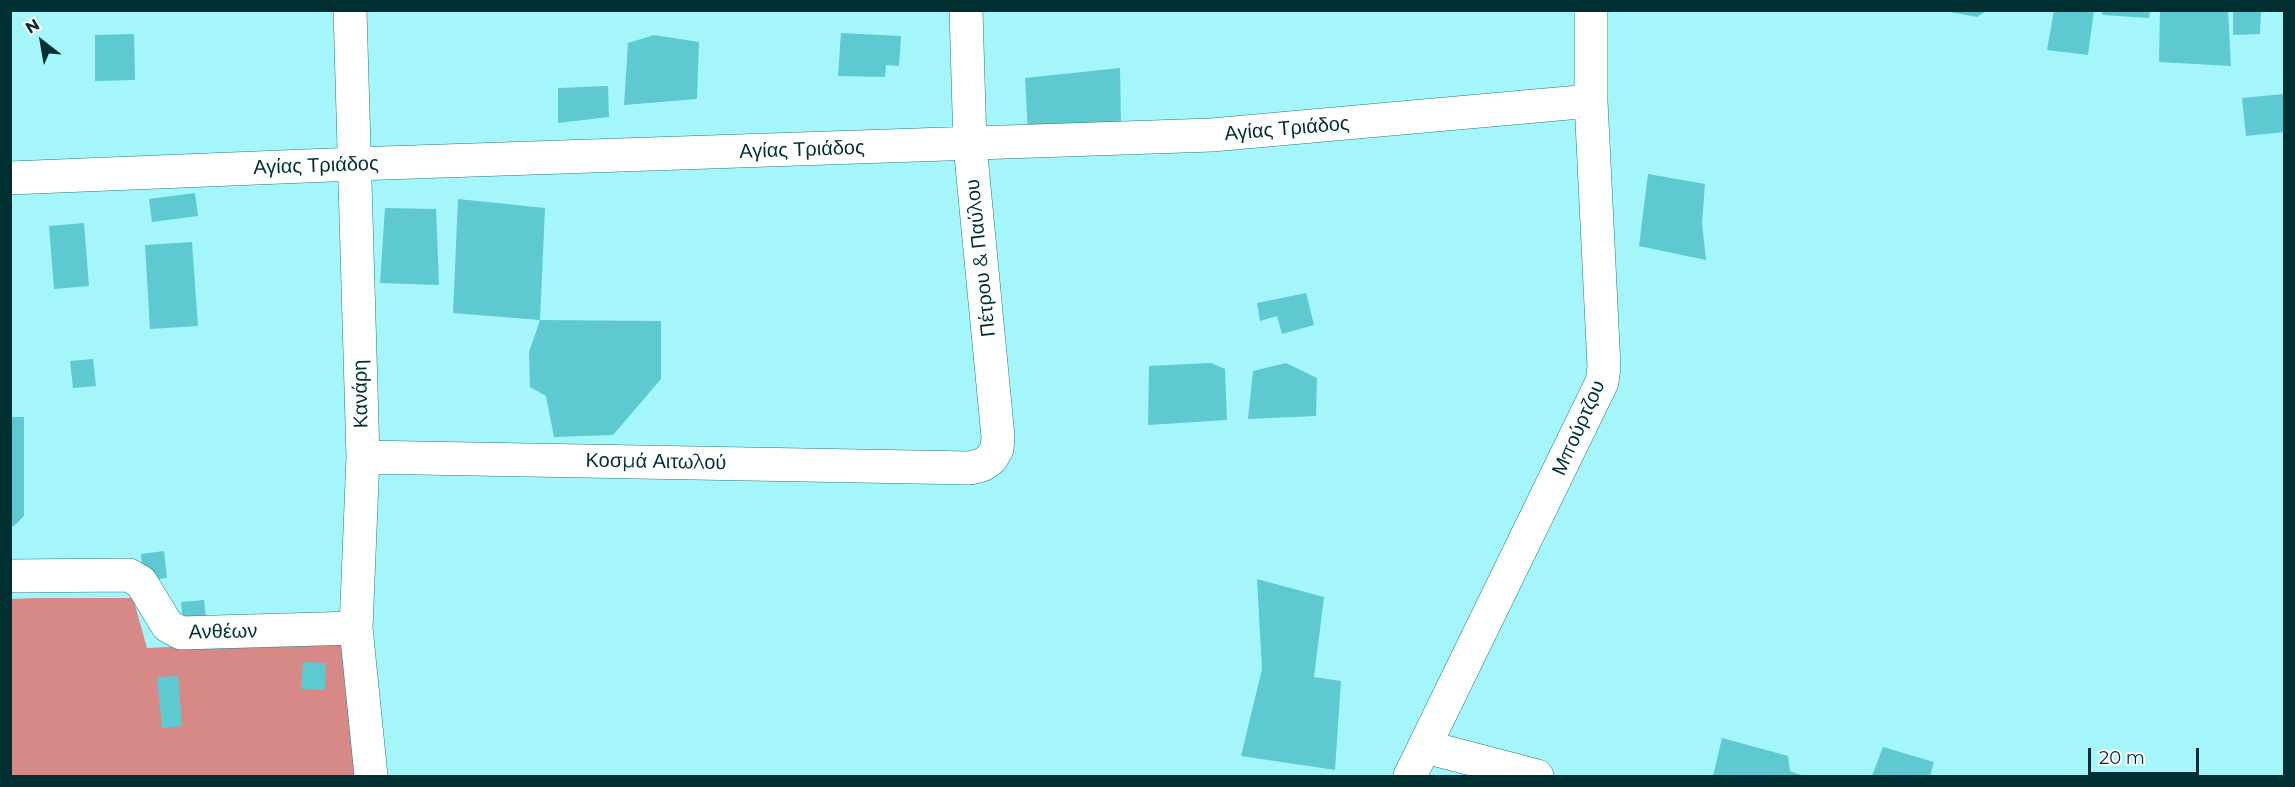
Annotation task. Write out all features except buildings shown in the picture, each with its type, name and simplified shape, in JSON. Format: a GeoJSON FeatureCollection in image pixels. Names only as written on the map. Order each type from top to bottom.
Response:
{"type":"FeatureCollection","features":[{"type":"Feature","properties":{"kind":"street","name":"Κανάρη"},"geometry":{"type":"LineString","coordinates":[[350,10],[363,457],[356,628],[371,777]]}},
{"type":"Feature","properties":{"kind":"street","name":"Πέτρου & Παύλου"},"geometry":{"type":"LineString","coordinates":[[949,468],[970,468],[982,465],[991,459],[997,449],[998,437],[970,145],[966,10]]}},
{"type":"Feature","properties":{"kind":"street","name":"Μπούρτζου"},"geometry":{"type":"LineString","coordinates":[[1410,777],[1602,382],[1604,367],[1591,101],[1591,10]]}},
{"type":"Feature","properties":{"kind":"street","name":"Αγίας Τριάδος"},"geometry":{"type":"LineString","coordinates":[[10,178],[1212,135],[1591,101]]}},
{"type":"Feature","properties":{"kind":"street","name":"Κοσμά Αιτωλού"},"geometry":{"type":"LineString","coordinates":[[363,457],[949,468]]}},
{"type":"Feature","properties":{"kind":"street","name":"Ανθέων"},"geometry":{"type":"LineString","coordinates":[[10,576],[129,575],[141,582],[168,626],[181,633],[356,628]]}},
{"type":"Feature","properties":{"kind":"street"},"geometry":{"type":"LineString","coordinates":[[1426,747],[1537,777]]}},
{"type":"Feature","properties":{"kind":"shaded area"},"geometry":{"type":"Polygon","coordinates":[[[133,598],[147,648],[357,638],[362,776],[11,776],[10,599],[133,598]]]}}]}
